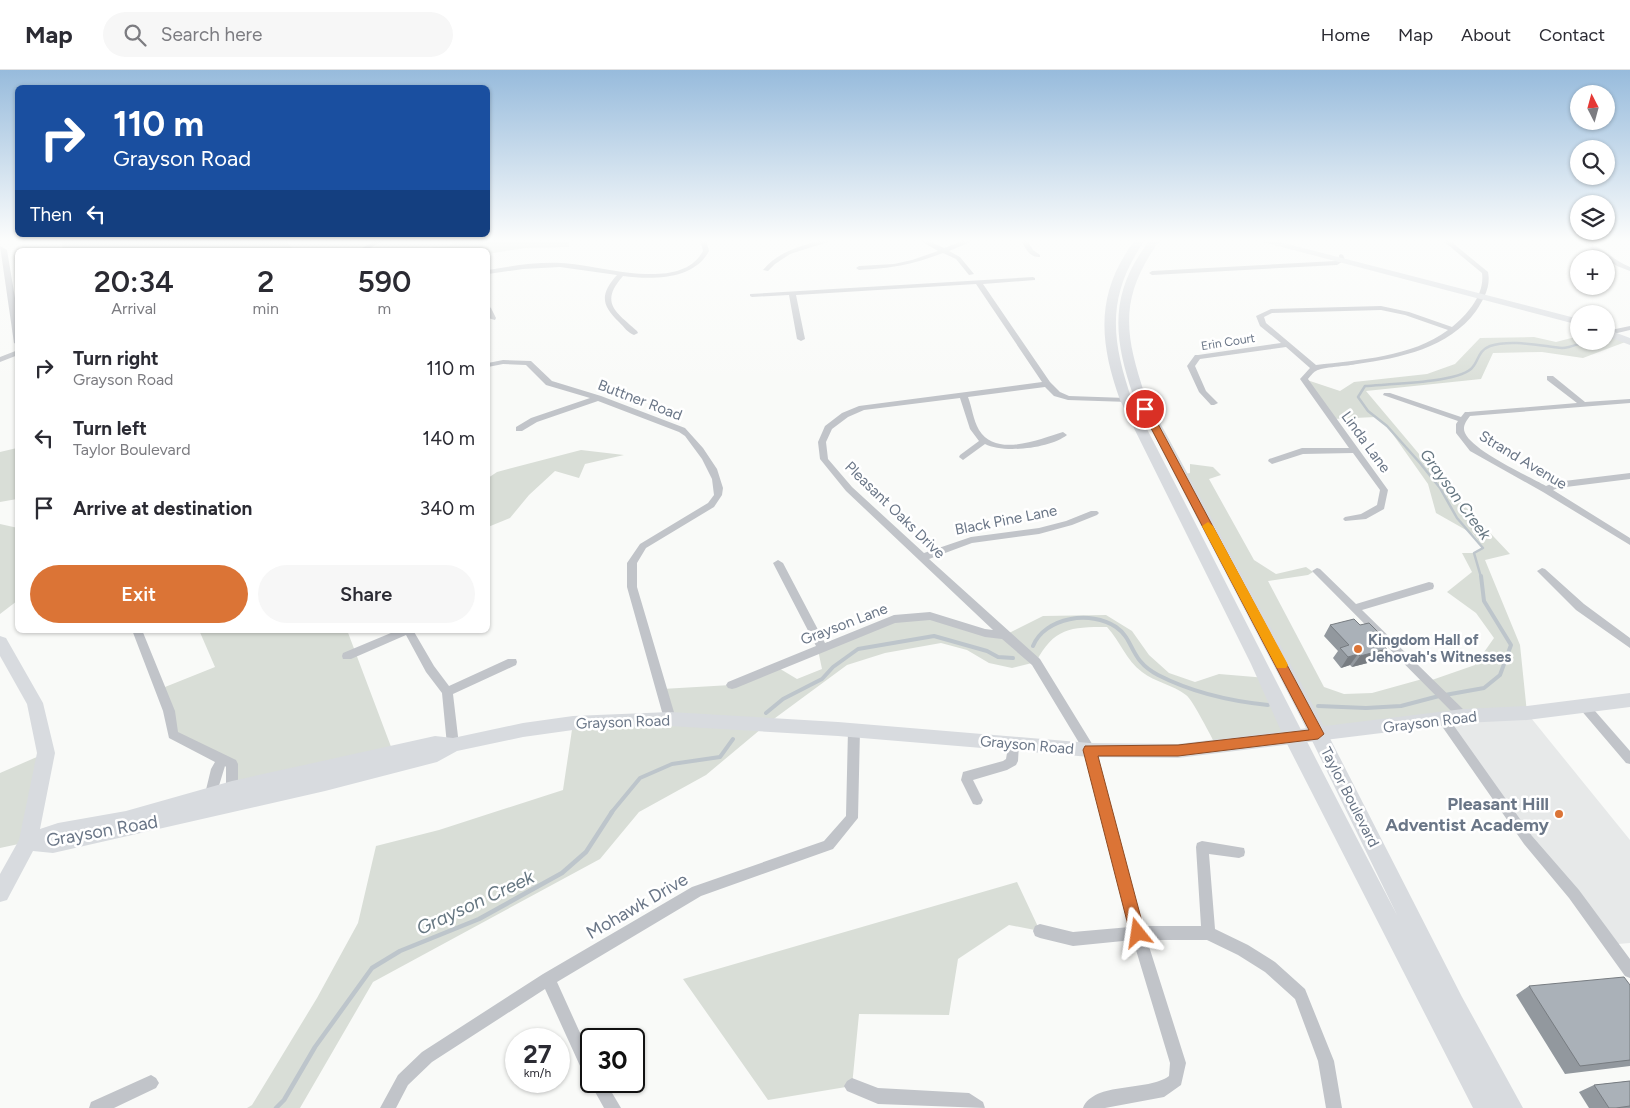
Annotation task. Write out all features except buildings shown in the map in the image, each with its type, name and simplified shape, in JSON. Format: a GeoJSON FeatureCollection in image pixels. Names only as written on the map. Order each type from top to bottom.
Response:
{"type":"FeatureCollection","features":[{"type":"Feature","properties":{"kind":"main road","name":"Taylor Boulevard"},"geometry":{"type":"LineString","coordinates":[[1113,288],[1109,306],[1109,336],[1116,370],[1126,400],[1260,664],[1293,736],[1486,1108]]}},
{"type":"Feature","properties":{"kind":"main road","name":"Taylor Boulevard"},"geometry":{"type":"LineString","coordinates":[[1128,288],[1123,308],[1124,337],[1131,371],[1145,409],[1318,734],[1454,1005],[1510,1108]]}},
{"type":"Feature","properties":{"kind":"street"},"geometry":{"type":"LineString","coordinates":[[10,288],[15,323]]}},
{"type":"Feature","properties":{"kind":"street"},"geometry":{"type":"LineString","coordinates":[[609,288],[607,291],[606,301],[611,311],[634,333]]}},
{"type":"Feature","properties":{"kind":"street"},"geometry":{"type":"LineString","coordinates":[[752,295],[869,288]]}},
{"type":"Feature","properties":{"kind":"street"},"geometry":{"type":"LineString","coordinates":[[982,288],[1047,384],[1057,394],[1068,398],[1126,400]]}},
{"type":"Feature","properties":{"kind":"street"},"geometry":{"type":"LineString","coordinates":[[1464,288],[1570,315]]}},
{"type":"Feature","properties":{"kind":"street"},"geometry":{"type":"LineString","coordinates":[[1452,329],[1406,313],[1382,308],[1271,311],[1260,316],[1263,324],[1314,368],[1393,356],[1421,349],[1452,329],[1471,315],[1484,288]]}},
{"type":"Feature","properties":{"kind":"street"},"geometry":{"type":"LineString","coordinates":[[792,293],[801,339]]}},
{"type":"Feature","properties":{"kind":"street"},"geometry":{"type":"LineString","coordinates":[[1482,293],[1570,319]]}},
{"type":"Feature","properties":{"kind":"street"},"geometry":{"type":"LineString","coordinates":[[490,313],[492,318]]}},
{"type":"Feature","properties":{"kind":"street"},"geometry":{"type":"LineString","coordinates":[[1617,331],[1630,342]]}},
{"type":"Feature","properties":{"kind":"street","name":"Erin Court"},"geometry":{"type":"LineString","coordinates":[[1214,403],[1203,392],[1191,366],[1198,357],[1286,345]]}},
{"type":"Feature","properties":{"kind":"street"},"geometry":{"type":"LineString","coordinates":[[0,360],[15,353]]}},
{"type":"Feature","properties":{"kind":"street","name":"Buttner Road"},"geometry":{"type":"LineString","coordinates":[[490,365],[503,362],[528,364],[548,382],[665,422],[691,436],[718,480],[718,494],[711,505],[643,546],[630,569],[632,587],[670,719]]}},
{"type":"Feature","properties":{"kind":"street","name":"Linda Lane"},"geometry":{"type":"LineString","coordinates":[[1314,368],[1304,379],[1384,490],[1381,507],[1363,517],[1348,520]]}},
{"type":"Feature","properties":{"kind":"street"},"geometry":{"type":"LineString","coordinates":[[1550,378],[1582,404]]}},
{"type":"Feature","properties":{"kind":"street","name":"Pleasant Oaks Drive"},"geometry":{"type":"LineString","coordinates":[[1005,635],[924,557],[849,489],[824,459],[822,442],[828,428],[845,415],[862,408],[1047,384]]}},
{"type":"Feature","properties":{"kind":"street"},"geometry":{"type":"LineString","coordinates":[[964,395],[971,412],[975,431],[984,441],[1001,446],[1019,447],[1063,435]]}},
{"type":"Feature","properties":{"kind":"street"},"geometry":{"type":"LineString","coordinates":[[1387,395],[1462,420]]}},
{"type":"Feature","properties":{"kind":"street"},"geometry":{"type":"LineString","coordinates":[[519,429],[534,420],[598,398]]}},
{"type":"Feature","properties":{"kind":"street","name":"Strand Avenue"},"geometry":{"type":"LineString","coordinates":[[1630,401],[1468,414],[1460,424],[1460,433],[1473,449],[1546,490],[1630,542]]}},
{"type":"Feature","properties":{"kind":"street"},"geometry":{"type":"LineString","coordinates":[[963,457],[984,441]]}},
{"type":"Feature","properties":{"kind":"street"},"geometry":{"type":"LineString","coordinates":[[1272,461],[1302,451],[1355,450]]}},
{"type":"Feature","properties":{"kind":"street"},"geometry":{"type":"LineString","coordinates":[[1546,490],[1556,485],[1630,476]]}},
{"type":"Feature","properties":{"kind":"street","name":"Black Pine Lane"},"geometry":{"type":"LineString","coordinates":[[924,557],[971,540],[1069,524],[1094,513]]}},
{"type":"Feature","properties":{"kind":"street"},"geometry":{"type":"LineString","coordinates":[[778,563],[822,648]]}},
{"type":"Feature","properties":{"kind":"street"},"geometry":{"type":"LineString","coordinates":[[1542,570],[1580,607],[1630,644]]}},
{"type":"Feature","properties":{"kind":"street"},"geometry":{"type":"LineString","coordinates":[[1317,571],[1429,681],[1453,714],[1528,840],[1574,894],[1630,972]]}},
{"type":"Feature","properties":{"kind":"street"},"geometry":{"type":"LineString","coordinates":[[1355,608],[1429,586]]}},
{"type":"Feature","properties":{"kind":"street","name":"Grayson Lane"},"geometry":{"type":"LineString","coordinates":[[732,685],[894,619],[930,616],[985,633],[1005,635]]}},
{"type":"Feature","properties":{"kind":"street"},"geometry":{"type":"LineString","coordinates":[[138,633],[169,711],[173,735],[232,764],[232,796]]}},
{"type":"Feature","properties":{"kind":"street"},"geometry":{"type":"LineString","coordinates":[[347,656],[401,633]]}},
{"type":"Feature","properties":{"kind":"street"},"geometry":{"type":"LineString","coordinates":[[410,633],[430,668],[447,692],[453,745]]}},
{"type":"Feature","properties":{"kind":"street"},"geometry":{"type":"LineString","coordinates":[[1005,635],[1036,662],[1090,750],[1138,933],[1178,1063],[1176,1080],[1164,1089],[1105,1099],[1091,1108]]}},
{"type":"Feature","properties":{"kind":"street"},"geometry":{"type":"LineString","coordinates":[[0,642],[35,703],[46,753],[28,842],[0,893]]}},
{"type":"Feature","properties":{"kind":"street"},"geometry":{"type":"LineString","coordinates":[[447,692],[512,662]]}},
{"type":"Feature","properties":{"kind":"street","name":"Grayson Road"},"geometry":{"type":"LineString","coordinates":[[28,842],[53,844],[232,796],[437,755],[453,745],[523,730],[573,723],[670,719],[854,730],[1090,750],[1178,751],[1318,734],[1453,714],[1527,713],[1630,700]]}},
{"type":"Feature","properties":{"kind":"street"},"geometry":{"type":"LineString","coordinates":[[1584,706],[1630,759]]}},
{"type":"Feature","properties":{"kind":"street","name":"Mohawk Drive"},"geometry":{"type":"LineString","coordinates":[[388,1108],[403,1080],[427,1057],[548,979],[697,891],[828,845],[852,818],[854,730]]}},
{"type":"Feature","properties":{"kind":"street"},"geometry":{"type":"LineString","coordinates":[[978,800],[967,780],[967,776],[1007,765],[1012,760],[1013,744]]}},
{"type":"Feature","properties":{"kind":"street"},"geometry":{"type":"LineString","coordinates":[[210,802],[217,769],[222,760]]}},
{"type":"Feature","properties":{"kind":"street"},"geometry":{"type":"LineString","coordinates":[[1208,933],[1202,847],[1239,852]]}},
{"type":"Feature","properties":{"kind":"street"},"geometry":{"type":"LineString","coordinates":[[1040,931],[1073,939],[1138,933],[1208,933],[1270,967],[1300,994],[1326,1061],[1334,1108]]}},
{"type":"Feature","properties":{"kind":"street"},"geometry":{"type":"LineString","coordinates":[[548,979],[580,1050]]}},
{"type":"Feature","properties":{"kind":"street"},"geometry":{"type":"LineString","coordinates":[[97,1108],[151,1083]]}},
{"type":"Feature","properties":{"kind":"street"},"geometry":{"type":"LineString","coordinates":[[852,1086],[878,1096],[968,1101],[977,1108]]}},
{"type":"Feature","properties":{"kind":"street"},"geometry":{"type":"LineString","coordinates":[[604,1093],[613,1108]]}},
{"type":"Feature","properties":{"kind":"shaded area"},"geometry":{"type":"Polygon","coordinates":[[[1615,336],[1628,341],[1615,346],[1615,336]]]}},
{"type":"Feature","properties":{"kind":"shaded area"},"geometry":{"type":"Polygon","coordinates":[[[1534,337],[1556,342],[1570,338],[1570,350],[1604,350],[1583,358],[1542,352],[1493,353],[1481,379],[1366,391],[1446,486],[1510,554],[1485,560],[1520,645],[1527,713],[1318,734],[1181,475],[1190,473],[1190,464],[1213,467],[1221,475],[1209,479],[1254,560],[1276,574],[1306,567],[1313,572],[1308,575],[1268,581],[1324,687],[1344,694],[1372,693],[1426,678],[1429,681],[1475,665],[1494,638],[1476,613],[1447,592],[1472,572],[1462,553],[1474,553],[1483,547],[1473,534],[1436,513],[1428,484],[1387,426],[1376,417],[1332,419],[1304,379],[1340,391],[1354,382],[1427,374],[1455,364],[1480,338],[1534,337]]]}},
{"type":"Feature","properties":{"kind":"shaded area"},"geometry":{"type":"Polygon","coordinates":[[[15,448],[15,499],[0,502],[0,452],[15,448]]]}},
{"type":"Feature","properties":{"kind":"shaded area"},"geometry":{"type":"Polygon","coordinates":[[[581,450],[624,455],[585,464],[579,478],[555,471],[529,495],[510,518],[490,526],[490,477],[497,472],[581,450]]]}},
{"type":"Feature","properties":{"kind":"shaded area"},"geometry":{"type":"Polygon","coordinates":[[[0,524],[15,527],[15,603],[0,614],[0,524]]]}},
{"type":"Feature","properties":{"kind":"shaded area"},"geometry":{"type":"Polygon","coordinates":[[[1106,615],[1132,631],[1149,655],[1169,673],[1195,682],[1219,674],[1267,678],[1293,736],[1217,747],[1189,698],[1136,667],[1107,627],[1073,629],[1064,632],[1049,642],[1036,662],[1012,668],[989,663],[967,650],[941,643],[885,653],[847,665],[767,724],[706,775],[639,812],[600,859],[373,982],[300,1108],[247,1108],[252,1105],[317,998],[358,923],[376,846],[439,830],[563,790],[573,723],[670,719],[662,689],[731,685],[777,667],[797,679],[822,669],[818,650],[894,619],[930,616],[1005,635],[1043,616],[1106,615]]]}},
{"type":"Feature","properties":{"kind":"shaded area"},"geometry":{"type":"Polygon","coordinates":[[[200,633],[348,633],[393,752],[234,789],[233,762],[173,735],[160,689],[215,667],[200,633]]]}},
{"type":"Feature","properties":{"kind":"shaded area","name":"Pleasant Hill Adventist Academy"},"geometry":{"type":"Polygon","coordinates":[[[1527,713],[1630,840],[1630,943],[1618,944],[1607,940],[1443,719],[1527,713]]]}},
{"type":"Feature","properties":{"kind":"shaded area"},"geometry":{"type":"Polygon","coordinates":[[[46,753],[28,842],[0,848],[0,773],[46,753]]]}},
{"type":"Feature","properties":{"kind":"shaded area"},"geometry":{"type":"Polygon","coordinates":[[[1017,882],[1040,931],[1009,925],[958,959],[949,1015],[859,1014],[852,1086],[768,1100],[683,979],[1017,882]]]}},
{"type":"Feature","properties":{"kind":"waterway","name":"Grayson Creek"},"geometry":{"type":"LineString","coordinates":[[1481,577],[1474,553],[1483,548],[1457,518],[1440,488],[1420,463],[1387,426],[1368,411],[1358,397],[1365,386],[1436,380],[1463,374],[1474,366],[1480,354],[1486,348],[1498,344],[1516,343],[1562,348],[1570,346]]}},
{"type":"Feature","properties":{"kind":"waterway","name":"Grayson Creek"},"geometry":{"type":"LineString","coordinates":[[1445,695],[1484,688],[1500,675],[1511,645],[1484,601],[1481,576]]}},
{"type":"Feature","properties":{"kind":"waterway","name":"Grayson Creek"},"geometry":{"type":"LineString","coordinates":[[1033,646],[1039,636],[1048,628],[1070,619],[1082,618],[1106,622],[1122,632],[1142,663],[1158,675],[1184,687],[1212,695],[1268,705]]}},
{"type":"Feature","properties":{"kind":"waterway","name":"Grayson Creek"},"geometry":{"type":"LineString","coordinates":[[766,713],[783,699],[822,679],[833,667],[858,649],[934,636],[987,651],[998,657],[1013,658]]}},
{"type":"Feature","properties":{"kind":"waterway","name":"Grayson Creek"},"geometry":{"type":"LineString","coordinates":[[1318,706],[1366,708],[1401,706],[1439,696]]}},
{"type":"Feature","properties":{"kind":"waterway","name":"Grayson Creek"},"geometry":{"type":"LineString","coordinates":[[611,813],[640,778],[672,764],[720,757],[733,739]]}},
{"type":"Feature","properties":{"kind":"waterway","name":"Grayson Creek"},"geometry":{"type":"LineString","coordinates":[[276,1108],[284,1100],[315,1047],[372,968],[400,951],[479,919],[562,873],[586,852],[612,812]]}},
{"type":"Feature","properties":{"kind":"slow traffic"},"geometry":{"type":"LineString","coordinates":[[1208,526],[1282,665]]}},
{"type":"Feature","properties":{"kind":"place","name":"Kingdom Hall of Jehovah's Witnesses"},"geometry":{"type":"Point","coordinates":[1358,649]}},
{"type":"Feature","properties":{"kind":"place","name":"Pleasant Hill Adventist Academy"},"geometry":{"type":"Point","coordinates":[1559,814]}},
{"type":"Feature","properties":{"kind":"route"},"geometry":{"type":"LineString","coordinates":[[1138,933],[1090,750],[1178,751],[1318,734],[1145,409]]}}]}
